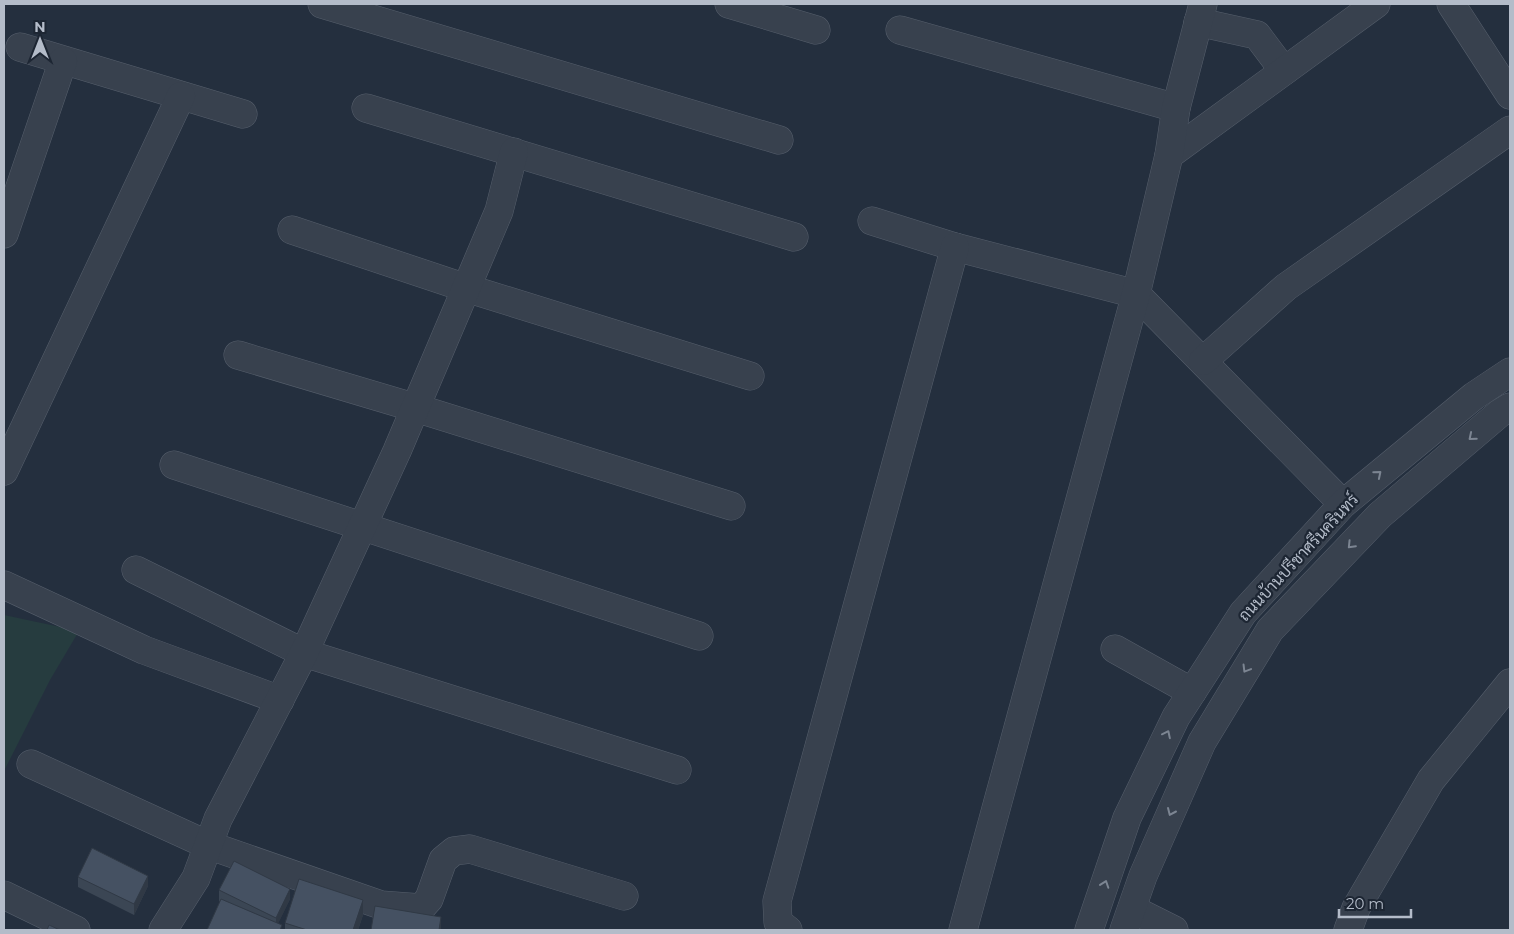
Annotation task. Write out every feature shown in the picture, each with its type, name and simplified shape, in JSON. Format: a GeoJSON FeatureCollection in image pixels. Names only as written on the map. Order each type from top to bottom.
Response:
{"type":"FeatureCollection","features":[{"type":"Feature","properties":{"kind":"street"},"geometry":{"type":"LineString","coordinates":[[322,4],[779,140]]}},
{"type":"Feature","properties":{"kind":"street"},"geometry":{"type":"LineString","coordinates":[[730,4],[816,30]]}},
{"type":"Feature","properties":{"kind":"street"},"geometry":{"type":"LineString","coordinates":[[1169,155],[1376,4]]}},
{"type":"Feature","properties":{"kind":"street"},"geometry":{"type":"LineString","coordinates":[[1451,4],[1510,95]]}},
{"type":"Feature","properties":{"kind":"street"},"geometry":{"type":"LineString","coordinates":[[963,930],[1136,294],[1169,155],[1176,108],[1200,13],[1257,35],[1284,72]]}},
{"type":"Feature","properties":{"kind":"street"},"geometry":{"type":"LineString","coordinates":[[900,30],[1176,108]]}},
{"type":"Feature","properties":{"kind":"street"},"geometry":{"type":"LineString","coordinates":[[20,47],[243,114]]}},
{"type":"Feature","properties":{"kind":"street"},"geometry":{"type":"LineString","coordinates":[[4,234],[63,61]]}},
{"type":"Feature","properties":{"kind":"street"},"geometry":{"type":"LineString","coordinates":[[4,470],[181,96]]}},
{"type":"Feature","properties":{"kind":"street"},"geometry":{"type":"LineString","coordinates":[[366,108],[794,237]]}},
{"type":"Feature","properties":{"kind":"street"},"geometry":{"type":"LineString","coordinates":[[1203,361],[1286,287],[1510,130]]}},
{"type":"Feature","properties":{"kind":"street"},"geometry":{"type":"LineString","coordinates":[[163,930],[196,878],[218,819],[304,653],[416,408],[499,211],[514,152]]}},
{"type":"Feature","properties":{"kind":"street"},"geometry":{"type":"LineString","coordinates":[[872,221],[954,247],[1136,294],[1343,504]]}},
{"type":"Feature","properties":{"kind":"street"},"geometry":{"type":"LineString","coordinates":[[292,230],[466,288],[750,376]]}},
{"type":"Feature","properties":{"kind":"street"},"geometry":{"type":"LineString","coordinates":[[788,930],[778,922],[776,900],[791,852],[954,247]]}},
{"type":"Feature","properties":{"kind":"street"},"geometry":{"type":"LineString","coordinates":[[238,356],[416,408],[731,506]]}},
{"type":"Feature","properties":{"kind":"street","name":"ถนนบ้านปรีชาศรีนครินทร์"},"geometry":{"type":"LineString","coordinates":[[1089,930],[1127,818],[1176,717],[1243,612],[1343,504],[1474,396],[1510,372]]}},
{"type":"Feature","properties":{"kind":"street","name":"ถนนบ้านปรีชาศรีนครินทร์"},"geometry":{"type":"LineString","coordinates":[[1128,920],[1143,876],[1202,742],[1270,630],[1380,515],[1500,413],[1510,407]]}},
{"type":"Feature","properties":{"kind":"street"},"geometry":{"type":"LineString","coordinates":[[174,465],[699,636]]}},
{"type":"Feature","properties":{"kind":"street"},"geometry":{"type":"LineString","coordinates":[[136,570],[304,653],[677,770]]}},
{"type":"Feature","properties":{"kind":"street"},"geometry":{"type":"LineString","coordinates":[[4,585],[144,650],[280,700]]}},
{"type":"Feature","properties":{"kind":"street"},"geometry":{"type":"LineString","coordinates":[[1115,650],[1192,692]]}},
{"type":"Feature","properties":{"kind":"street"},"geometry":{"type":"LineString","coordinates":[[1348,930],[1356,908],[1431,780],[1510,683]]}},
{"type":"Feature","properties":{"kind":"street"},"geometry":{"type":"LineString","coordinates":[[31,764],[208,846],[381,904],[421,908],[429,899],[443,860],[454,851],[470,850],[624,896]]}},
{"type":"Feature","properties":{"kind":"street"},"geometry":{"type":"LineString","coordinates":[[4,895],[76,930]]}},
{"type":"Feature","properties":{"kind":"street"},"geometry":{"type":"LineString","coordinates":[[1128,920],[1174,930]]}},
{"type":"Feature","properties":{"kind":"green space"},"geometry":{"type":"Polygon","coordinates":[[[4,615],[79,631],[50,680],[4,771],[4,615]]]}},
{"type":"Feature","properties":{"kind":"building"},"geometry":{"type":"Polygon","coordinates":[[[92,848],[148,876],[134,904],[78,877],[92,848]]]}},
{"type":"Feature","properties":{"kind":"building"},"geometry":{"type":"Polygon","coordinates":[[[234,861],[290,889],[276,918],[219,890],[234,861]]]}},
{"type":"Feature","properties":{"kind":"building"},"geometry":{"type":"Polygon","coordinates":[[[299,879],[363,900],[353,930],[307,930],[285,923],[299,879]]]}},
{"type":"Feature","properties":{"kind":"building"},"geometry":{"type":"Polygon","coordinates":[[[221,899],[282,925],[280,930],[207,930],[221,899]]]}},
{"type":"Feature","properties":{"kind":"building"},"geometry":{"type":"Polygon","coordinates":[[[375,906],[441,917],[439,930],[371,930],[375,906]]]}},
{"type":"Feature","properties":{"kind":"building"},"geometry":{"type":"Polygon","coordinates":[[[49,925],[60,930],[47,930],[49,925]]]}}]}
